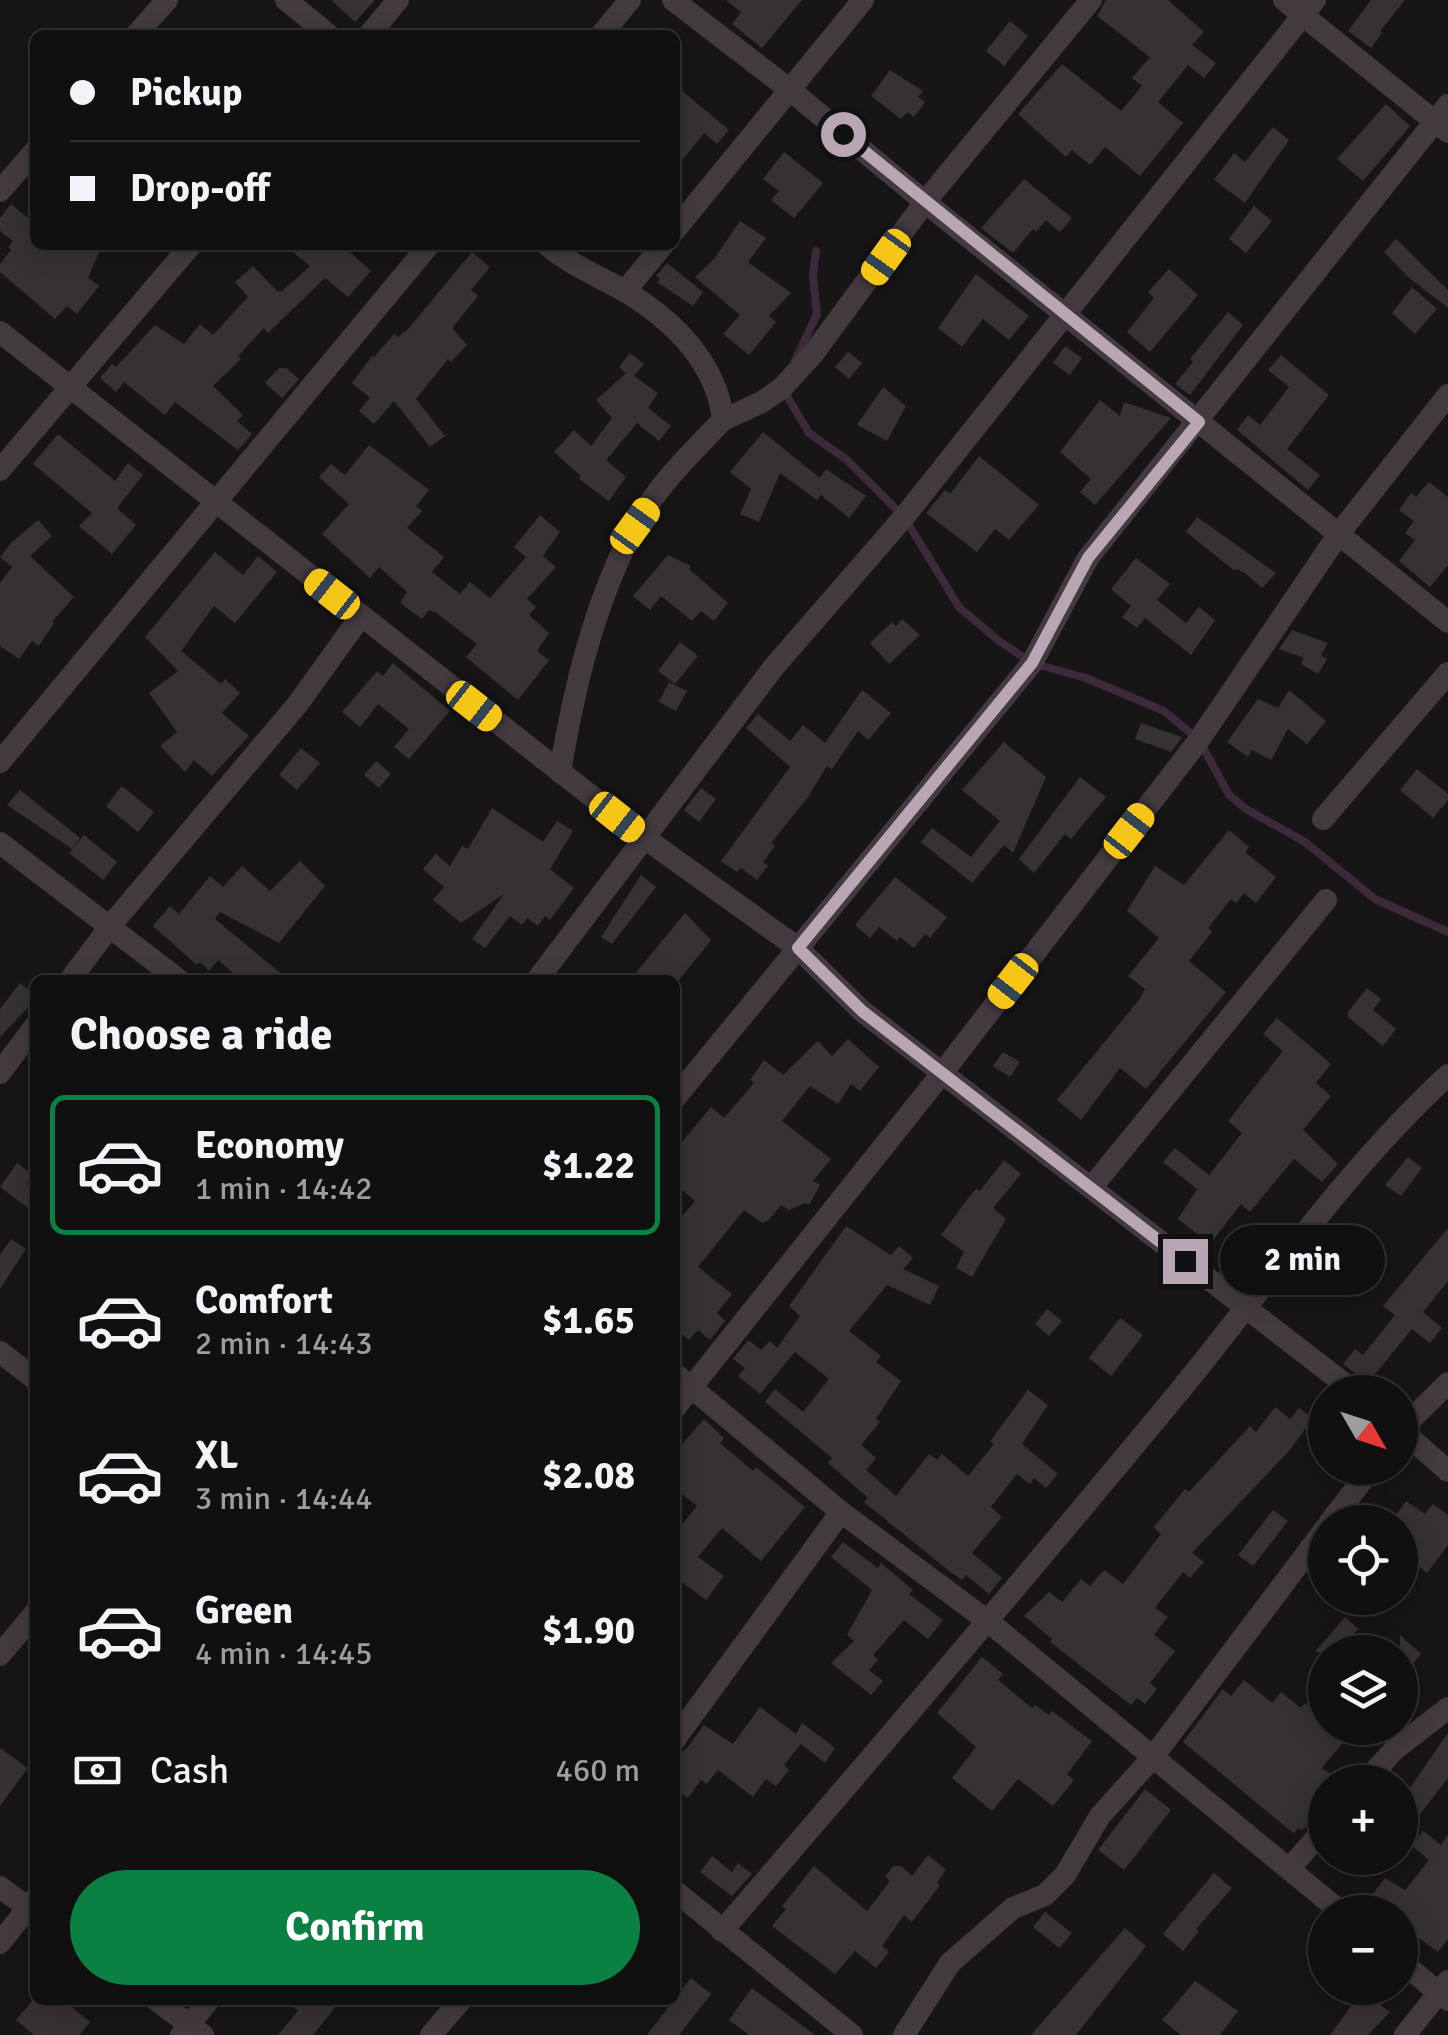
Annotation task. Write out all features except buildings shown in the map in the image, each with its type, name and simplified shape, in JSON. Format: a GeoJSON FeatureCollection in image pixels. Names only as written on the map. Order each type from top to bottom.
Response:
{"type":"FeatureCollection","features":[{"type":"Feature","properties":{"kind":"street"},"geometry":{"type":"LineString","coordinates":[[140,30],[167,0]]}},
{"type":"Feature","properties":{"kind":"street"},"geometry":{"type":"LineString","coordinates":[[286,0],[323,30]]}},
{"type":"Feature","properties":{"kind":"street"},"geometry":{"type":"LineString","coordinates":[[373,30],[398,0]]}},
{"type":"Feature","properties":{"kind":"street"},"geometry":{"type":"LineString","coordinates":[[605,30],[630,0]]}},
{"type":"Feature","properties":{"kind":"street"},"geometry":{"type":"LineString","coordinates":[[673,0],[789,89],[1448,622]]}},
{"type":"Feature","properties":{"kind":"street"},"geometry":{"type":"LineString","coordinates":[[680,224],[862,0]]}},
{"type":"Feature","properties":{"kind":"street"},"geometry":{"type":"LineString","coordinates":[[560,772],[585,653],[635,526],[722,420],[782,388],[846,311],[924,202],[1091,0]]}},
{"type":"Feature","properties":{"kind":"street"},"geometry":{"type":"LineString","coordinates":[[680,1092],[1032,663],[1088,558],[1444,119],[1309,8],[1284,0]]}},
{"type":"Feature","properties":{"kind":"street"},"geometry":{"type":"LineString","coordinates":[[540,975],[773,668],[904,517],[1309,8]]}},
{"type":"Feature","properties":{"kind":"street"},"geometry":{"type":"LineString","coordinates":[[0,192],[30,157]]}},
{"type":"Feature","properties":{"kind":"street"},"geometry":{"type":"LineString","coordinates":[[0,470],[186,250]]}},
{"type":"Feature","properties":{"kind":"street"},"geometry":{"type":"LineString","coordinates":[[0,762],[425,250]]}},
{"type":"Feature","properties":{"kind":"street"},"geometry":{"type":"LineString","coordinates":[[554,250],[659,314],[688,342],[715,382],[722,420]]}},
{"type":"Feature","properties":{"kind":"street"},"geometry":{"type":"LineString","coordinates":[[625,292],[659,250]]}},
{"type":"Feature","properties":{"kind":"street"},"geometry":{"type":"LineString","coordinates":[[0,332],[646,839],[798,948],[862,1011],[1333,1375]]}},
{"type":"Feature","properties":{"kind":"street"},"geometry":{"type":"LineString","coordinates":[[1320,1895],[989,1622],[841,1512],[683,1380],[943,1072],[1199,740],[1338,535],[1448,395]]}},
{"type":"Feature","properties":{"kind":"street"},"geometry":{"type":"LineString","coordinates":[[74,975],[111,925],[297,705],[361,616]]}},
{"type":"Feature","properties":{"kind":"street"},"geometry":{"type":"LineString","coordinates":[[1324,820],[1448,673]]}},
{"type":"Feature","properties":{"kind":"street"},"geometry":{"type":"LineString","coordinates":[[0,842],[173,975]]}},
{"type":"Feature","properties":{"kind":"street"},"geometry":{"type":"LineString","coordinates":[[1092,1188],[1326,900]]}},
{"type":"Feature","properties":{"kind":"street"},"geometry":{"type":"LineString","coordinates":[[0,1073],[30,1033]]}},
{"type":"Feature","properties":{"kind":"street"},"geometry":{"type":"LineString","coordinates":[[722,1931],[989,1622],[1247,1310],[1374,1148],[1448,1076]]}},
{"type":"Feature","properties":{"kind":"street"},"geometry":{"type":"LineString","coordinates":[[0,1352],[30,1375]]}},
{"type":"Feature","properties":{"kind":"street"},"geometry":{"type":"LineString","coordinates":[[1418,1412],[1448,1383]]}},
{"type":"Feature","properties":{"kind":"street"},"geometry":{"type":"LineString","coordinates":[[1418,1445],[1448,1471]]}},
{"type":"Feature","properties":{"kind":"street"},"geometry":{"type":"LineString","coordinates":[[1343,1505],[1359,1485]]}},
{"type":"Feature","properties":{"kind":"street"},"geometry":{"type":"LineString","coordinates":[[680,1731],[841,1512]]}},
{"type":"Feature","properties":{"kind":"street"},"geometry":{"type":"LineString","coordinates":[[904,2035],[950,1964],[1013,1908],[1045,1894],[1065,1875],[1100,1816],[1152,1757],[1308,1551]]}},
{"type":"Feature","properties":{"kind":"street"},"geometry":{"type":"LineString","coordinates":[[0,1655],[30,1619]]}},
{"type":"Feature","properties":{"kind":"street"},"geometry":{"type":"LineString","coordinates":[[1381,1765],[1448,1708]]}},
{"type":"Feature","properties":{"kind":"street"},"geometry":{"type":"LineString","coordinates":[[1289,1870],[1308,1848]]}},
{"type":"Feature","properties":{"kind":"street"},"geometry":{"type":"LineString","coordinates":[[0,1887],[30,1905]]}},
{"type":"Feature","properties":{"kind":"street"},"geometry":{"type":"LineString","coordinates":[[680,1895],[851,2035]]}},
{"type":"Feature","properties":{"kind":"street"},"geometry":{"type":"LineString","coordinates":[[0,1943],[30,1910]]}},
{"type":"Feature","properties":{"kind":"street"},"geometry":{"type":"LineString","coordinates":[[1404,2035],[1445,1991],[1418,1974]]}},
{"type":"Feature","properties":{"kind":"street"},"geometry":{"type":"LineString","coordinates":[[162,2005],[191,2031],[206,2005]]}},
{"type":"Feature","properties":{"kind":"street"},"geometry":{"type":"LineString","coordinates":[[430,2035],[457,2005]]}},
{"type":"Feature","properties":{"kind":"waterway"},"geometry":{"type":"LineString","coordinates":[[795,361],[817,314],[813,275],[816,251]]}},
{"type":"Feature","properties":{"kind":"waterway"},"geometry":{"type":"LineString","coordinates":[[784,391],[809,433],[847,460],[904,517],[959,607],[999,641],[1032,663],[1086,678],[1164,711],[1199,740],[1229,795],[1246,809],[1305,842],[1375,899],[1448,932]]}},
{"type":"Feature","properties":{"kind":"route"},"geometry":{"type":"LineString","coordinates":[[843,134],[1199,422],[1088,558],[1032,663],[798,948],[862,1011],[1185,1261]]}}]}
